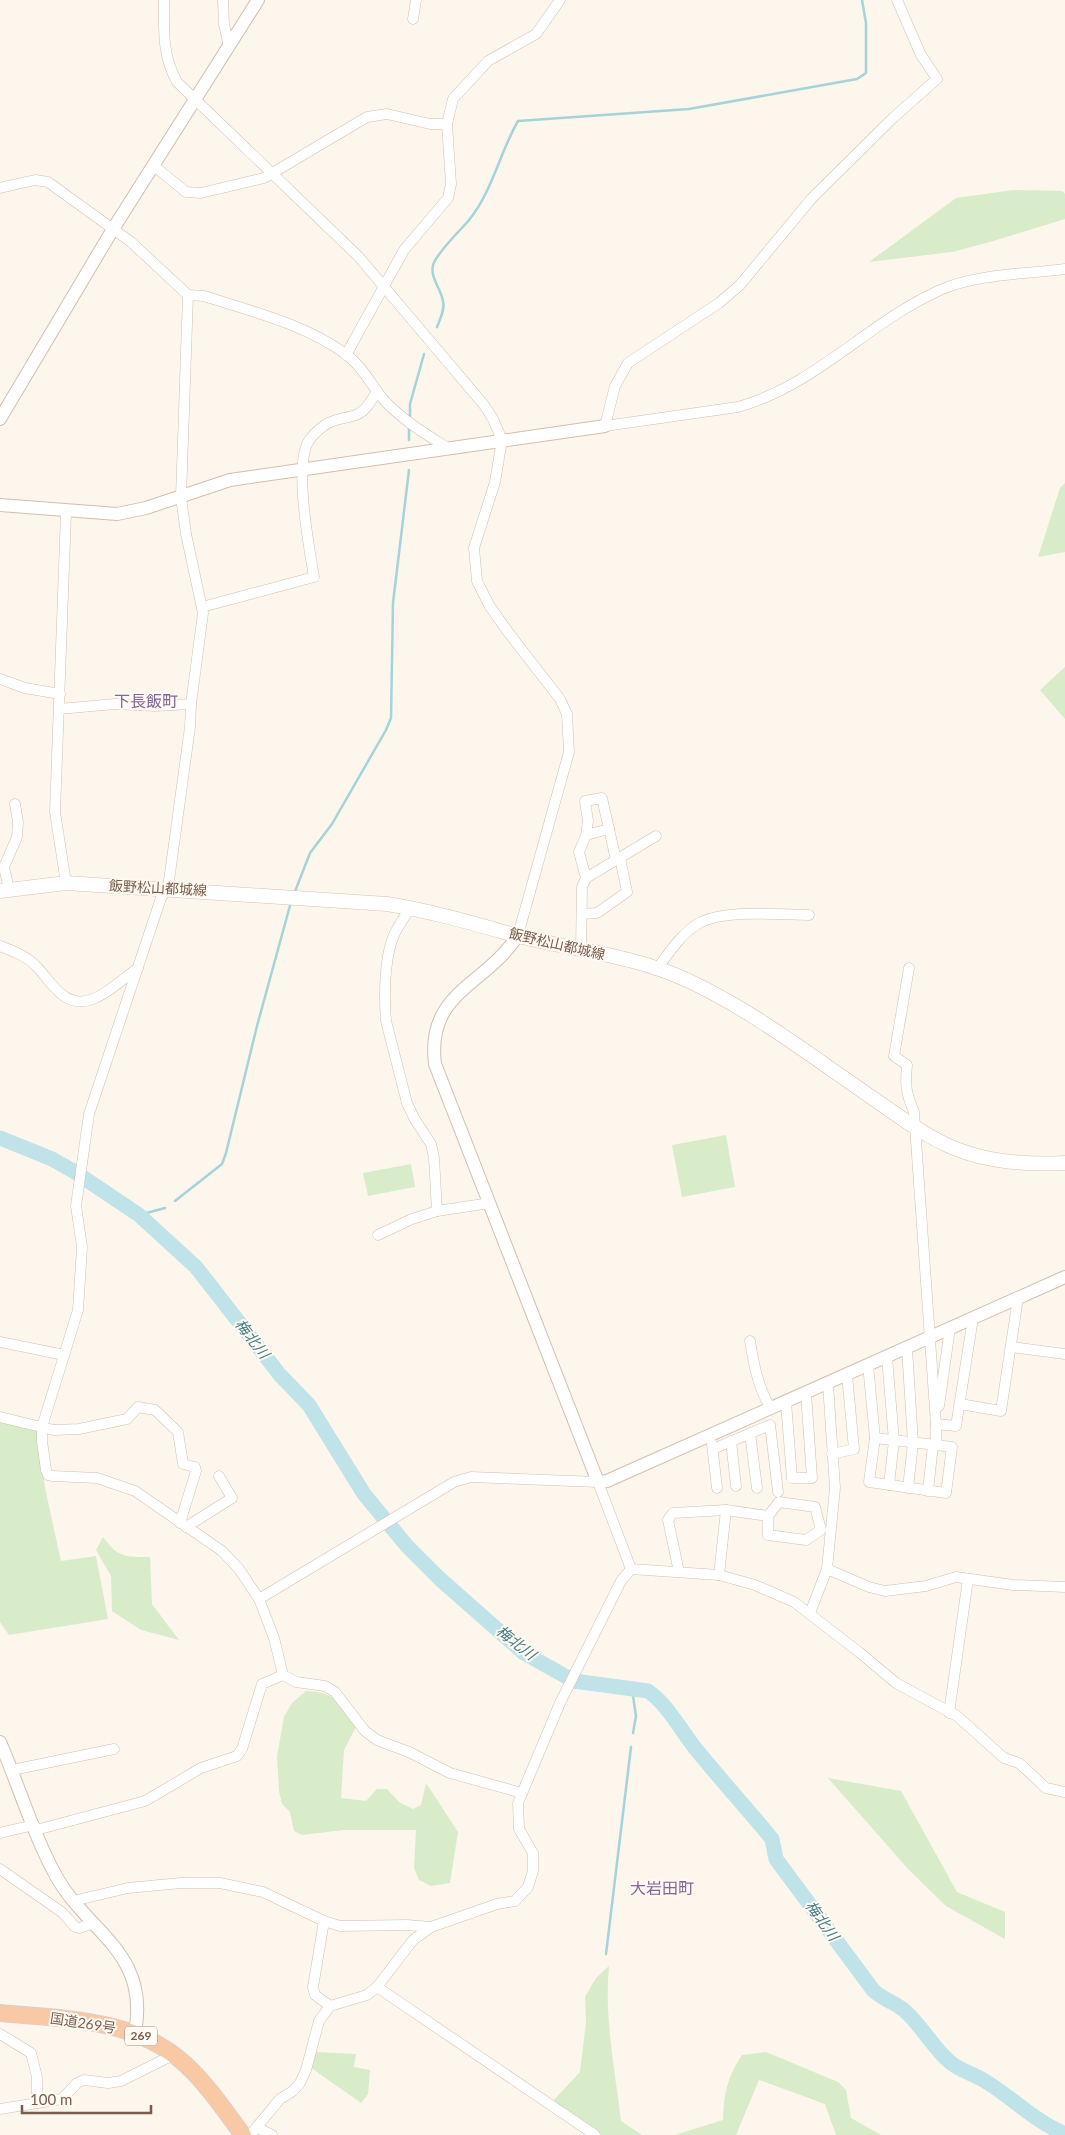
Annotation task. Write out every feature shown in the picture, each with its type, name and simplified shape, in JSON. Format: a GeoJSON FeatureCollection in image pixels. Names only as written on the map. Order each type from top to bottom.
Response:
{"type":"FeatureCollection","features":[{"type":"Feature","properties":{"kind":"highway","name":"国道269号"},"geometry":{"type":"LineString","coordinates":[[0,2012],[92,2023],[135,2032],[173,2055],[250,2133]]}},
{"type":"Feature","properties":{"kind":"main road","name":"飯野松山都城線"},"geometry":{"type":"LineString","coordinates":[[5,890],[66,883],[168,888],[411,907],[518,936],[625,960],[688,981],[744,1010],[916,1127],[946,1145],[976,1155],[1015,1162],[1065,1163]]}},
{"type":"Feature","properties":{"kind":"street"},"geometry":{"type":"LineString","coordinates":[[164,0],[165,52],[168,66],[177,82],[358,256],[484,405],[502,440],[494,482],[474,548],[478,581],[489,605],[560,699],[569,729],[569,752],[518,936],[507,953],[453,998],[437,1025],[434,1041],[437,1069],[631,1569]]}},
{"type":"Feature","properties":{"kind":"street"},"geometry":{"type":"LineString","coordinates":[[223,0],[224,24],[229,47]]}},
{"type":"Feature","properties":{"kind":"street"},"geometry":{"type":"LineString","coordinates":[[0,419],[113,229],[196,101],[258,0]]}},
{"type":"Feature","properties":{"kind":"street"},"geometry":{"type":"LineString","coordinates":[[413,19],[416,0]]}},
{"type":"Feature","properties":{"kind":"street"},"geometry":{"type":"LineString","coordinates":[[346,355],[404,250],[448,198],[451,184],[446,124],[454,99],[488,61],[536,34],[560,0]]}},
{"type":"Feature","properties":{"kind":"street"},"geometry":{"type":"LineString","coordinates":[[605,426],[615,386],[628,364],[719,303],[740,285],[812,198],[894,117],[937,79],[921,55],[897,0]]}},
{"type":"Feature","properties":{"kind":"street"},"geometry":{"type":"LineString","coordinates":[[154,166],[186,192],[201,193],[264,178],[273,174],[367,117],[387,114],[430,124],[446,124]]}},
{"type":"Feature","properties":{"kind":"street"},"geometry":{"type":"LineString","coordinates":[[0,188],[35,180],[48,182],[131,242],[188,295],[204,296],[298,327],[346,355],[356,363],[377,391],[402,417],[446,447]]}},
{"type":"Feature","properties":{"kind":"street"},"geometry":{"type":"LineString","coordinates":[[0,506],[66,512],[124,513],[230,480],[446,447],[738,407],[764,399],[817,370],[908,307],[940,290],[972,281],[1065,269]]}},
{"type":"Feature","properties":{"kind":"street"},"geometry":{"type":"LineString","coordinates":[[188,295],[181,496],[186,534],[203,613],[191,704],[190,727],[168,888],[161,898],[89,1114],[77,1202],[82,1268],[78,1310],[42,1427],[42,1441],[48,1475],[88,1476],[135,1491],[222,1551],[239,1569],[259,1599],[276,1644],[283,1675],[296,1682],[325,1686],[335,1692],[364,1731],[377,1740],[409,1752],[450,1773],[522,1793]]}},
{"type":"Feature","properties":{"kind":"street"},"geometry":{"type":"LineString","coordinates":[[202,607],[314,577],[306,530],[303,468],[307,445],[314,434],[330,421],[358,414],[366,409],[377,391]]}},
{"type":"Feature","properties":{"kind":"street"},"geometry":{"type":"LineString","coordinates":[[66,512],[55,812],[66,883]]}},
{"type":"Feature","properties":{"kind":"street"},"geometry":{"type":"LineString","coordinates":[[0,679],[25,688],[60,694]]}},
{"type":"Feature","properties":{"kind":"street"},"geometry":{"type":"LineString","coordinates":[[60,709],[115,704],[155,706],[191,704]]}},
{"type":"Feature","properties":{"kind":"street"},"geometry":{"type":"LineString","coordinates":[[582,914],[597,913],[627,892],[602,798],[585,801],[588,821],[586,835],[579,852],[586,878]]}},
{"type":"Feature","properties":{"kind":"street"},"geometry":{"type":"LineString","coordinates":[[5,890],[4,867],[17,837],[16,804]]}},
{"type":"Feature","properties":{"kind":"street"},"geometry":{"type":"LineString","coordinates":[[586,835],[609,829]]}},
{"type":"Feature","properties":{"kind":"street"},"geometry":{"type":"LineString","coordinates":[[581,949],[582,887],[586,878],[656,836]]}},
{"type":"Feature","properties":{"kind":"street"},"geometry":{"type":"LineString","coordinates":[[411,907],[395,931],[389,950],[386,1021],[408,1103],[414,1118],[431,1144],[434,1158],[437,1212]]}},
{"type":"Feature","properties":{"kind":"street"},"geometry":{"type":"LineString","coordinates":[[656,970],[677,942],[700,923],[712,918],[732,915],[809,915]]}},
{"type":"Feature","properties":{"kind":"street"},"geometry":{"type":"LineString","coordinates":[[0,946],[22,955],[37,966],[58,993],[79,1001],[92,1000],[138,968]]}},
{"type":"Feature","properties":{"kind":"street"},"geometry":{"type":"LineString","coordinates":[[909,968],[894,1056],[907,1065],[905,1086],[914,1112],[916,1127],[928,1338],[936,1424]]}},
{"type":"Feature","properties":{"kind":"street"},"geometry":{"type":"LineString","coordinates":[[378,1236],[412,1219],[437,1212],[490,1204]]}},
{"type":"Feature","properties":{"kind":"street"},"geometry":{"type":"LineString","coordinates":[[259,1599],[463,1478],[607,1481],[1065,1277]]}},
{"type":"Feature","properties":{"kind":"street"},"geometry":{"type":"LineString","coordinates":[[960,1404],[1001,1411],[1018,1298]]}},
{"type":"Feature","properties":{"kind":"street"},"geometry":{"type":"LineString","coordinates":[[936,1424],[956,1426],[973,1318]]}},
{"type":"Feature","properties":{"kind":"street"},"geometry":{"type":"LineString","coordinates":[[928,1491],[950,1328]]}},
{"type":"Feature","properties":{"kind":"street"},"geometry":{"type":"LineString","coordinates":[[750,1341],[760,1392],[771,1409]]}},
{"type":"Feature","properties":{"kind":"street"},"geometry":{"type":"LineString","coordinates":[[0,1342],[64,1355]]}},
{"type":"Feature","properties":{"kind":"street"},"geometry":{"type":"LineString","coordinates":[[1011,1346],[1065,1354]]}},
{"type":"Feature","properties":{"kind":"street"},"geometry":{"type":"LineString","coordinates":[[907,1348],[913,1443],[908,1488]]}},
{"type":"Feature","properties":{"kind":"street"},"geometry":{"type":"LineString","coordinates":[[887,1357],[894,1441],[889,1485]]}},
{"type":"Feature","properties":{"kind":"street"},"geometry":{"type":"LineString","coordinates":[[832,1454],[854,1449],[874,1440],[952,1447],[946,1493],[869,1482],[874,1440],[868,1365]]}},
{"type":"Feature","properties":{"kind":"street"},"geometry":{"type":"LineString","coordinates":[[847,1375],[854,1449]]}},
{"type":"Feature","properties":{"kind":"street"},"geometry":{"type":"LineString","coordinates":[[810,1613],[827,1569],[834,1488],[828,1384]]}},
{"type":"Feature","properties":{"kind":"street"},"geometry":{"type":"LineString","coordinates":[[786,1402],[792,1478],[812,1478],[806,1393]]}},
{"type":"Feature","properties":{"kind":"street"},"geometry":{"type":"LineString","coordinates":[[0,1417],[54,1430],[79,1429],[127,1419],[138,1407],[155,1410],[178,1432],[183,1464],[195,1467],[196,1471],[183,1525]]}},
{"type":"Feature","properties":{"kind":"street"},"geometry":{"type":"LineString","coordinates":[[713,1449],[770,1425],[778,1492]]}},
{"type":"Feature","properties":{"kind":"street"},"geometry":{"type":"LineString","coordinates":[[750,1433],[757,1488]]}},
{"type":"Feature","properties":{"kind":"street"},"geometry":{"type":"LineString","coordinates":[[711,1435],[717,1488]]}},
{"type":"Feature","properties":{"kind":"street"},"geometry":{"type":"LineString","coordinates":[[731,1441],[736,1486]]}},
{"type":"Feature","properties":{"kind":"street"},"geometry":{"type":"LineString","coordinates":[[183,1525],[232,1498],[220,1476]]}},
{"type":"Feature","properties":{"kind":"street"},"geometry":{"type":"LineString","coordinates":[[780,1502],[815,1507],[821,1530],[806,1540],[768,1536],[768,1516],[780,1502]]}},
{"type":"Feature","properties":{"kind":"street"},"geometry":{"type":"LineString","coordinates":[[679,1572],[668,1520],[673,1513],[726,1510],[768,1516]]}},
{"type":"Feature","properties":{"kind":"street"},"geometry":{"type":"LineString","coordinates":[[718,1575],[726,1510]]}},
{"type":"Feature","properties":{"kind":"street"},"geometry":{"type":"LineString","coordinates":[[631,1569],[718,1575],[771,1591],[794,1602],[896,1683],[957,1716],[1004,1758],[1019,1763],[1046,1788],[1065,1792]]}},
{"type":"Feature","properties":{"kind":"street"},"geometry":{"type":"LineString","coordinates":[[250,2133],[280,2099],[294,2091],[300,2084],[319,2021],[330,2006],[367,1995],[377,1987],[413,1940],[431,1927],[497,1904],[515,1901],[528,1887],[533,1871],[533,1853],[519,1829],[518,1804],[560,1703],[621,1581],[631,1569]]}},
{"type":"Feature","properties":{"kind":"street"},"geometry":{"type":"LineString","coordinates":[[827,1569],[869,1587],[885,1590],[926,1586],[947,1578],[968,1579],[1013,1586],[1065,1587]]}},
{"type":"Feature","properties":{"kind":"street"},"geometry":{"type":"LineString","coordinates":[[949,1712],[968,1579]]}},
{"type":"Feature","properties":{"kind":"street"},"geometry":{"type":"LineString","coordinates":[[0,1832],[35,1828],[145,1801],[200,1768],[237,1756],[242,1749],[262,1684],[283,1675]]}},
{"type":"Feature","properties":{"kind":"street"},"geometry":{"type":"LineString","coordinates":[[0,1742],[57,1878],[74,1901],[116,1948],[132,1982],[138,2017],[135,2032]]}},
{"type":"Feature","properties":{"kind":"street"},"geometry":{"type":"LineString","coordinates":[[12,1770],[114,1749]]}},
{"type":"Feature","properties":{"kind":"street"},"geometry":{"type":"LineString","coordinates":[[0,1869],[62,1913],[75,1927],[80,1928],[94,1923]]}},
{"type":"Feature","properties":{"kind":"street"},"geometry":{"type":"LineString","coordinates":[[74,1901],[128,1888],[155,1884],[220,1883],[263,1892],[324,1921],[350,1927],[407,1924],[431,1927]]}},
{"type":"Feature","properties":{"kind":"street"},"geometry":{"type":"LineString","coordinates":[[324,1921],[312,1979],[315,1994],[330,2006]]}},
{"type":"Feature","properties":{"kind":"street"},"geometry":{"type":"LineString","coordinates":[[377,1987],[595,2135]]}},
{"type":"Feature","properties":{"kind":"street"},"geometry":{"type":"LineString","coordinates":[[0,2034],[32,2053],[37,2103]]}},
{"type":"Feature","properties":{"kind":"street"},"geometry":{"type":"LineString","coordinates":[[0,2109],[62,2099],[77,2083],[84,2080],[108,2083],[121,2081],[173,2055]]}},
{"type":"Feature","properties":{"kind":"street"},"geometry":{"type":"LineString","coordinates":[[250,2133],[272,2135]]}},
{"type":"Feature","properties":{"kind":"green space"},"geometry":{"type":"Polygon","coordinates":[[[1013,190],[1062,191],[1065,194],[1065,219],[952,252],[869,262],[956,198],[1013,190]]]}},
{"type":"Feature","properties":{"kind":"green space"},"geometry":{"type":"Polygon","coordinates":[[[1065,483],[1065,552],[1038,557],[1060,488],[1065,483]]]}},
{"type":"Feature","properties":{"kind":"green space"},"geometry":{"type":"Polygon","coordinates":[[[1065,667],[1065,719],[1040,690],[1065,667]]]}},
{"type":"Feature","properties":{"kind":"green space"},"geometry":{"type":"Polygon","coordinates":[[[726,1135],[735,1187],[682,1197],[672,1145],[726,1135]]]}},
{"type":"Feature","properties":{"kind":"green space"},"geometry":{"type":"Polygon","coordinates":[[[411,1164],[415,1187],[368,1196],[363,1173],[411,1164]]]}},
{"type":"Feature","properties":{"kind":"green space"},"geometry":{"type":"Polygon","coordinates":[[[0,1421],[38,1431],[45,1488],[61,1561],[96,1556],[108,1619],[9,1635],[0,1622],[0,1421]]]}},
{"type":"Feature","properties":{"kind":"green space"},"geometry":{"type":"Polygon","coordinates":[[[103,1537],[118,1553],[135,1557],[150,1557],[152,1604],[179,1640],[141,1630],[112,1611],[111,1576],[96,1550],[103,1537]]]}},
{"type":"Feature","properties":{"kind":"green space"},"geometry":{"type":"Polygon","coordinates":[[[306,1691],[324,1694],[337,1701],[356,1727],[344,1750],[341,1798],[366,1801],[377,1789],[387,1789],[399,1802],[413,1809],[421,1805],[426,1783],[458,1832],[450,1883],[431,1886],[419,1880],[414,1868],[416,1830],[344,1830],[302,1835],[294,1831],[290,1812],[282,1804],[279,1791],[277,1756],[284,1717],[292,1703],[306,1691]]]}},
{"type":"Feature","properties":{"kind":"green space"},"geometry":{"type":"Polygon","coordinates":[[[828,1778],[901,1791],[957,1892],[1005,1912],[1005,1939],[946,1906],[909,1870],[828,1778]]]}},
{"type":"Feature","properties":{"kind":"green space"},"geometry":{"type":"Polygon","coordinates":[[[609,1966],[609,2024],[621,2121],[642,2135],[602,2135],[553,2101],[580,2072],[586,2022],[585,1997],[596,1978],[609,1966]]]}},
{"type":"Feature","properties":{"kind":"green space"},"geometry":{"type":"Polygon","coordinates":[[[315,2052],[356,2054],[354,2067],[370,2070],[368,2094],[361,2103],[310,2067],[315,2052]]]}},
{"type":"Feature","properties":{"kind":"green space"},"geometry":{"type":"Polygon","coordinates":[[[766,2052],[838,2082],[846,2090],[851,2118],[881,2135],[836,2135],[825,2104],[759,2080],[736,2135],[675,2135],[723,2120],[727,2086],[742,2055],[766,2052]]]}},
{"type":"Feature","properties":{"kind":"waterway"},"geometry":{"type":"LineString","coordinates":[[437,327],[442,314],[443,304],[434,279],[433,265],[444,248],[477,209],[490,185],[518,121],[689,109],[857,79],[866,73],[866,23],[862,0]]}},
{"type":"Feature","properties":{"kind":"waterway"},"geometry":{"type":"LineString","coordinates":[[410,418],[410,404],[424,354]]}},
{"type":"Feature","properties":{"kind":"waterway"},"geometry":{"type":"LineString","coordinates":[[409,426],[409,440]]}},
{"type":"Feature","properties":{"kind":"waterway"},"geometry":{"type":"LineString","coordinates":[[294,894],[310,853],[332,824],[391,718],[393,603],[409,470]]}},
{"type":"Feature","properties":{"kind":"waterway"},"geometry":{"type":"LineString","coordinates":[[175,1201],[222,1164],[291,902]]}},
{"type":"Feature","properties":{"kind":"waterway","name":"梅北川"},"geometry":{"type":"LineString","coordinates":[[0,1138],[52,1159],[75,1172],[139,1215],[196,1267],[280,1375],[309,1405],[364,1494],[407,1546],[440,1579],[524,1653],[574,1681],[648,1691],[662,1703],[695,1748],[772,1839],[776,1859],[873,1990],[905,2011],[951,2063],[985,2081],[1043,2123],[1065,2134]]}},
{"type":"Feature","properties":{"kind":"waterway"},"geometry":{"type":"LineString","coordinates":[[139,1215],[165,1208]]}},
{"type":"Feature","properties":{"kind":"waterway"},"geometry":{"type":"LineString","coordinates":[[632,1689],[636,1716],[633,1733]]}},
{"type":"Feature","properties":{"kind":"waterway"},"geometry":{"type":"LineString","coordinates":[[606,1954],[631,1747]]}},
{"type":"Feature","properties":{"kind":"district","name":"下長飯町"},"geometry":{"type":"Point","coordinates":[146,701]}},
{"type":"Feature","properties":{"kind":"district","name":"大岩田町"},"geometry":{"type":"Point","coordinates":[662,1888]}}]}
